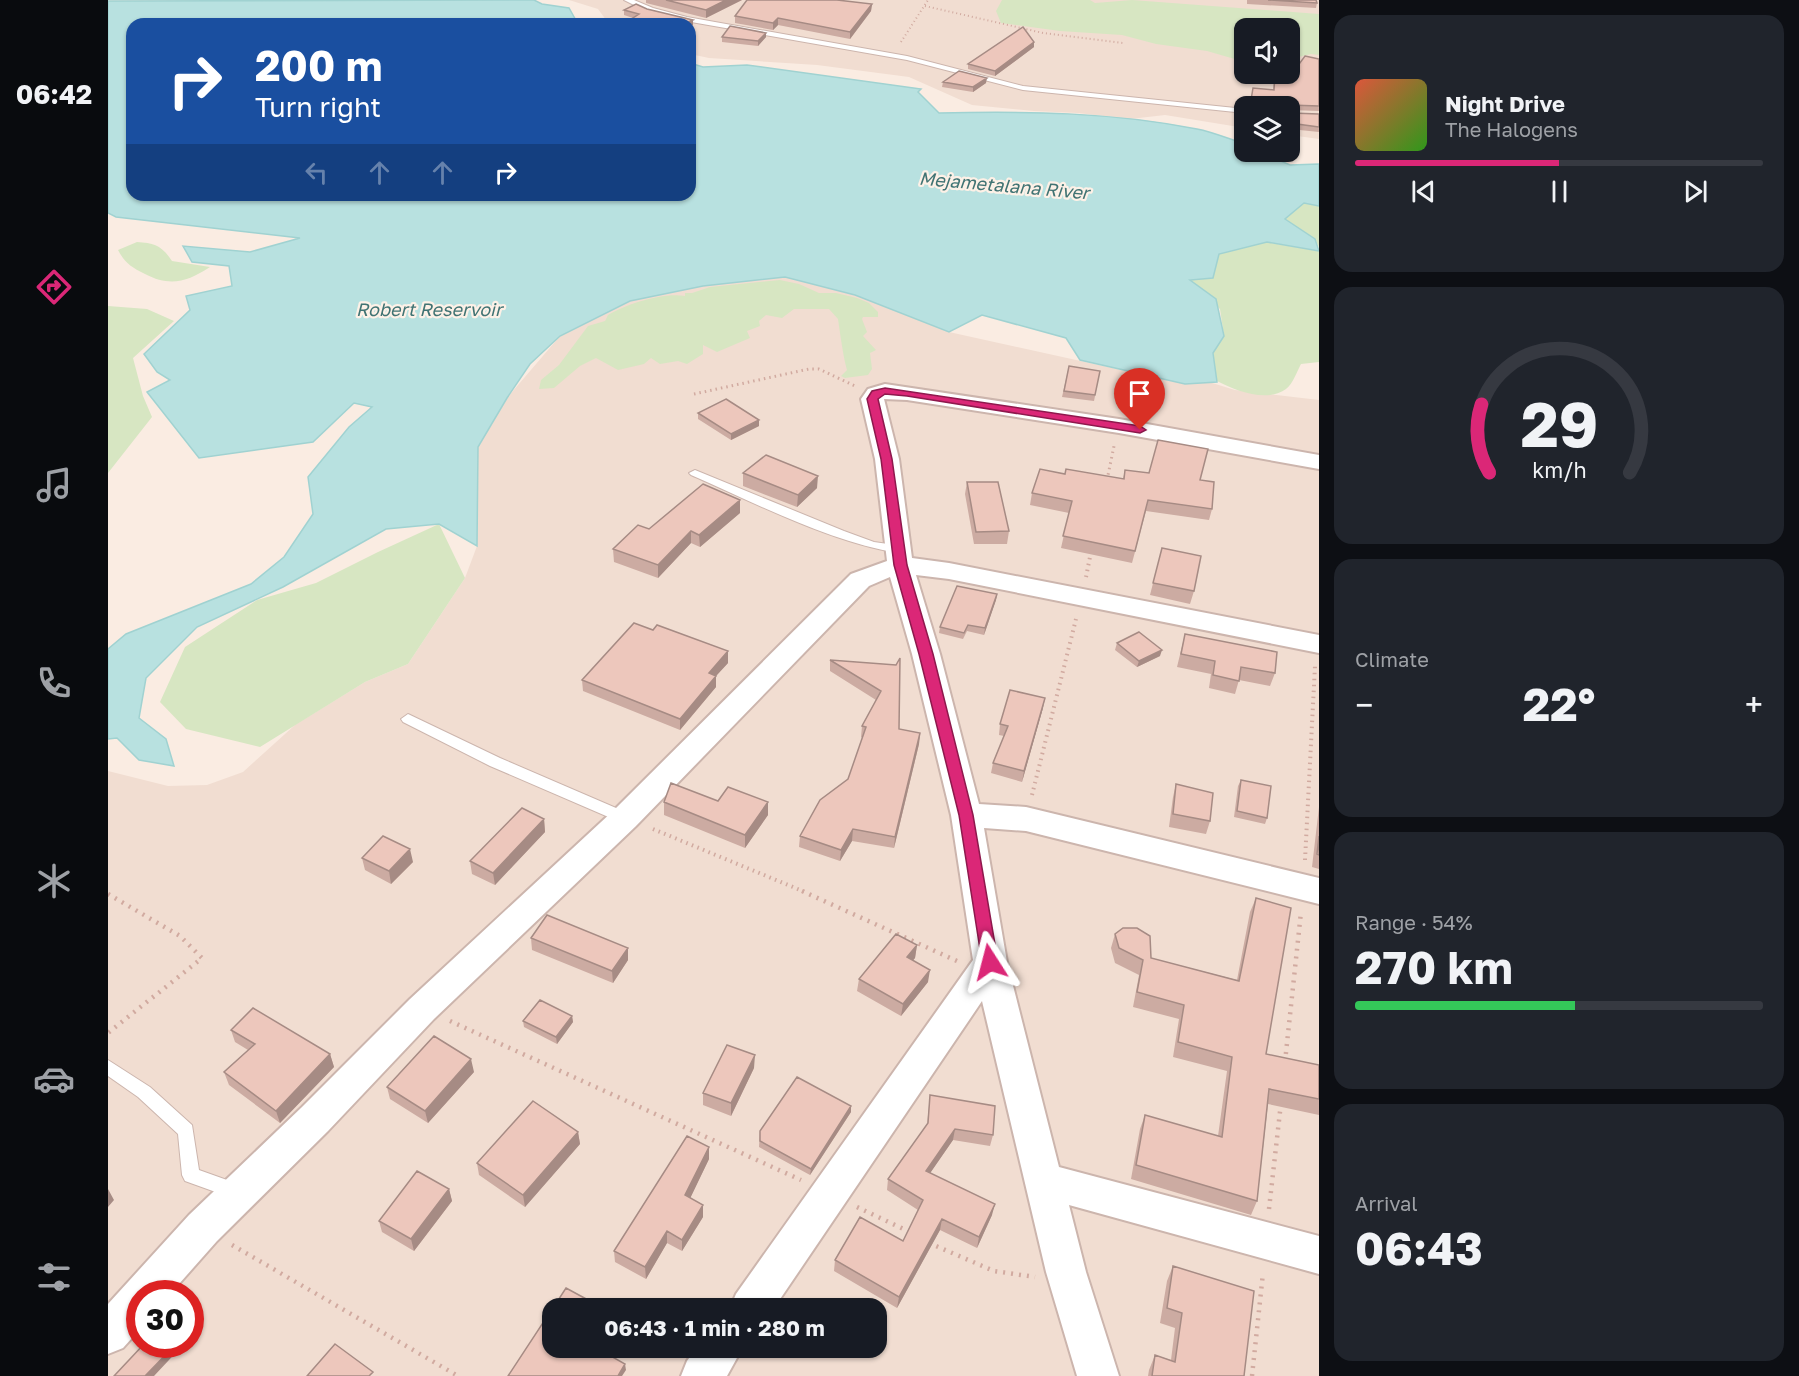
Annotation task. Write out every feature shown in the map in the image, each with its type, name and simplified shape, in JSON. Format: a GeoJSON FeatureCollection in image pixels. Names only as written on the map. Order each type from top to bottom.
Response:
{"type":"FeatureCollection","features":[{"type":"Feature","properties":{"kind":"street"},"geometry":{"type":"LineString","coordinates":[[1098,1376],[1066,1272],[1045,1181],[987,967],[966,815],[899,557],[887,459],[873,399],[876,394],[885,391],[907,393],[1119,426],[1319,462]]}},
{"type":"Feature","properties":{"kind":"street"},"geometry":{"type":"LineString","coordinates":[[899,557],[949,571],[1318,644]]}},
{"type":"Feature","properties":{"kind":"street"},"geometry":{"type":"LineString","coordinates":[[157,1280],[203,1228],[422,1009],[625,818],[860,580],[899,557]]}},
{"type":"Feature","properties":{"kind":"street"},"geometry":{"type":"LineString","coordinates":[[966,815],[1026,819],[1312,889]]}},
{"type":"Feature","properties":{"kind":"street"},"geometry":{"type":"LineString","coordinates":[[757,1298],[987,967]]}},
{"type":"Feature","properties":{"kind":"street"},"geometry":{"type":"LineString","coordinates":[[1045,1181],[1319,1255]]}},
{"type":"Feature","properties":{"kind":"street"},"geometry":{"type":"LineString","coordinates":[[108,1334],[126,1314]]}},
{"type":"Feature","properties":{"kind":"street"},"geometry":{"type":"LineString","coordinates":[[702,1376],[714,1358]]}},
{"type":"Feature","properties":{"kind":"lane"},"geometry":{"type":"LineString","coordinates":[[628,0],[638,6],[684,18]]}},
{"type":"Feature","properties":{"kind":"lane"},"geometry":{"type":"LineString","coordinates":[[696,21],[947,67],[966,76],[1022,88],[1234,110]]}},
{"type":"Feature","properties":{"kind":"lane"},"geometry":{"type":"LineString","coordinates":[[695,473],[899,557]]}},
{"type":"Feature","properties":{"kind":"lane"},"geometry":{"type":"LineString","coordinates":[[408,719],[495,762],[625,818]]}},
{"type":"Feature","properties":{"kind":"lane"},"geometry":{"type":"LineString","coordinates":[[108,1068],[144,1092],[186,1131],[191,1175],[240,1193]]}},
{"type":"Feature","properties":{"kind":"path"},"geometry":{"type":"LineString","coordinates":[[892,56],[928,0]]}},
{"type":"Feature","properties":{"kind":"path"},"geometry":{"type":"LineString","coordinates":[[925,6],[1043,33],[1123,43]]}},
{"type":"Feature","properties":{"kind":"path"},"geometry":{"type":"LineString","coordinates":[[694,394],[809,369],[819,369],[876,394]]}},
{"type":"Feature","properties":{"kind":"path"},"geometry":{"type":"LineString","coordinates":[[1106,483],[1119,426]]}},
{"type":"Feature","properties":{"kind":"path"},"geometry":{"type":"LineString","coordinates":[[1026,819],[1092,551]]}},
{"type":"Feature","properties":{"kind":"path"},"geometry":{"type":"LineString","coordinates":[[1285,1063],[1312,889],[1318,644]]}},
{"type":"Feature","properties":{"kind":"path"},"geometry":{"type":"LineString","coordinates":[[625,818],[987,967]]}},
{"type":"Feature","properties":{"kind":"path"},"geometry":{"type":"LineString","coordinates":[[108,894],[180,936],[202,958],[108,1034]]}},
{"type":"Feature","properties":{"kind":"path"},"geometry":{"type":"LineString","coordinates":[[422,1009],[831,1194],[986,1270],[1020,1277],[1038,1277],[1066,1272]]}},
{"type":"Feature","properties":{"kind":"path"},"geometry":{"type":"LineString","coordinates":[[1252,1376],[1281,1099]]}},
{"type":"Feature","properties":{"kind":"path"},"geometry":{"type":"LineString","coordinates":[[203,1228],[458,1376]]}},
{"type":"Feature","properties":{"kind":"shaded area"},"geometry":{"type":"Polygon","coordinates":[[[569,0],[1319,0],[1319,139],[1300,136],[1300,96],[1234,96],[1234,126],[1165,115],[1130,119],[972,105],[909,77],[817,65],[696,55],[696,18],[605,18],[598,9],[569,0]]]}},
{"type":"Feature","properties":{"kind":"shaded area"},"geometry":{"type":"Polygon","coordinates":[[[785,277],[855,295],[949,332],[1185,384],[1209,382],[1235,390],[1319,400],[1319,1376],[108,1376],[108,771],[168,786],[207,785],[243,772],[295,725],[365,682],[408,664],[465,578],[477,546],[478,447],[507,398],[560,336],[630,301],[703,286],[785,277]]]}},
{"type":"Feature","properties":{"kind":"green space"},"geometry":{"type":"Polygon","coordinates":[[[1002,0],[1090,0],[1095,3],[1132,0],[1319,14],[1319,55],[1300,57],[1300,18],[1234,18],[1234,59],[1207,51],[1156,44],[1122,35],[1060,31],[1001,23],[996,11],[1002,0]]]}},
{"type":"Feature","properties":{"kind":"green space"},"geometry":{"type":"Polygon","coordinates":[[[1304,203],[1319,206],[1319,247],[1315,239],[1285,219],[1304,203]]]}},
{"type":"Feature","properties":{"kind":"green space"},"geometry":{"type":"Polygon","coordinates":[[[137,242],[158,246],[172,261],[210,267],[194,276],[178,281],[154,278],[129,264],[118,250],[137,242]]]}},
{"type":"Feature","properties":{"kind":"green space"},"geometry":{"type":"Polygon","coordinates":[[[1266,242],[1319,251],[1319,362],[1301,364],[1293,381],[1286,389],[1270,395],[1261,395],[1242,392],[1217,381],[1213,353],[1224,336],[1220,309],[1189,280],[1213,278],[1219,254],[1266,242]]]}},
{"type":"Feature","properties":{"kind":"green space"},"geometry":{"type":"Polygon","coordinates":[[[780,280],[799,284],[819,293],[836,293],[857,298],[869,303],[878,312],[878,317],[863,317],[862,319],[867,332],[863,336],[876,350],[870,353],[872,369],[868,375],[845,378],[841,376],[847,370],[838,319],[829,309],[794,309],[782,318],[766,315],[759,321],[760,326],[747,331],[750,338],[717,352],[703,345],[703,354],[687,364],[678,361],[660,364],[651,358],[644,364],[618,370],[596,358],[580,366],[554,388],[539,389],[541,380],[559,365],[588,326],[605,321],[608,315],[616,311],[645,300],[676,295],[685,296],[685,293],[710,287],[780,280]]]}},
{"type":"Feature","properties":{"kind":"green space"},"geometry":{"type":"Polygon","coordinates":[[[108,306],[147,309],[174,321],[133,358],[143,396],[152,417],[108,473],[108,306]]]}},
{"type":"Feature","properties":{"kind":"green space"},"geometry":{"type":"Polygon","coordinates":[[[439,524],[465,578],[408,664],[365,682],[260,747],[186,729],[160,702],[185,647],[257,600],[316,583],[439,524]]]}},
{"type":"Feature","properties":{"kind":"water","name":"Robert Reservoir"},"geometry":{"type":"Polygon","coordinates":[[[534,0],[542,4],[569,8],[575,18],[126,18],[126,201],[696,201],[696,65],[703,67],[747,65],[921,89],[918,92],[939,113],[1068,114],[1165,123],[1197,129],[1234,140],[1234,162],[1319,164],[1319,206],[1304,203],[1285,219],[1315,239],[1319,251],[1267,242],[1219,254],[1213,278],[1190,280],[1216,299],[1224,336],[1213,353],[1217,382],[1185,384],[1080,360],[1066,338],[982,315],[949,332],[855,295],[785,277],[703,286],[630,301],[560,336],[530,364],[478,447],[477,546],[439,524],[386,529],[283,587],[197,627],[146,678],[139,718],[166,739],[174,766],[139,760],[117,738],[108,739],[108,649],[126,634],[251,584],[284,557],[313,514],[308,477],[349,427],[372,407],[354,403],[313,442],[199,458],[147,392],[170,380],[157,372],[144,354],[190,310],[186,296],[232,286],[229,266],[192,262],[183,246],[250,252],[300,238],[116,217],[108,213],[108,1],[534,0]]]}},
{"type":"Feature","properties":{"kind":"building"},"geometry":{"type":"Polygon","coordinates":[[[666,0],[726,0],[706,10],[666,0]]]}},
{"type":"Feature","properties":{"kind":"building"},"geometry":{"type":"Polygon","coordinates":[[[747,0],[837,0],[872,4],[850,32],[778,18],[773,23],[735,16],[747,0]]]}},
{"type":"Feature","properties":{"kind":"building"},"geometry":{"type":"Polygon","coordinates":[[[1268,0],[1316,0],[1317,3],[1268,0]]]}},
{"type":"Feature","properties":{"kind":"building"},"geometry":{"type":"Polygon","coordinates":[[[636,4],[685,18],[633,18],[639,14],[624,10],[636,4]]]}},
{"type":"Feature","properties":{"kind":"building"},"geometry":{"type":"Polygon","coordinates":[[[730,26],[766,33],[758,41],[722,37],[730,26]]]}},
{"type":"Feature","properties":{"kind":"building"},"geometry":{"type":"Polygon","coordinates":[[[1023,27],[1034,42],[995,71],[968,64],[1023,27]]]}},
{"type":"Feature","properties":{"kind":"building"},"geometry":{"type":"Polygon","coordinates":[[[1305,56],[1319,59],[1319,106],[1300,105],[1300,96],[1252,96],[1253,88],[1274,90],[1274,84],[1300,84],[1300,63],[1305,56]]]}},
{"type":"Feature","properties":{"kind":"building"},"geometry":{"type":"Polygon","coordinates":[[[959,71],[987,78],[973,87],[943,82],[959,71]]]}},
{"type":"Feature","properties":{"kind":"building"},"geometry":{"type":"Polygon","coordinates":[[[1300,113],[1319,114],[1319,127],[1300,124],[1300,113]]]}},
{"type":"Feature","properties":{"kind":"building"},"geometry":{"type":"Polygon","coordinates":[[[1069,366],[1100,371],[1095,395],[1064,391],[1069,366]]]}},
{"type":"Feature","properties":{"kind":"building"},"geometry":{"type":"Polygon","coordinates":[[[726,399],[759,420],[731,434],[698,413],[726,399]]]}},
{"type":"Feature","properties":{"kind":"building"},"geometry":{"type":"Polygon","coordinates":[[[1158,440],[1208,449],[1200,480],[1214,482],[1212,509],[1148,500],[1135,551],[1063,536],[1072,501],[1032,493],[1040,469],[1065,474],[1066,469],[1124,479],[1125,470],[1149,473],[1158,440]]]}},
{"type":"Feature","properties":{"kind":"building"},"geometry":{"type":"Polygon","coordinates":[[[766,455],[818,476],[798,495],[743,473],[766,455]]]}},
{"type":"Feature","properties":{"kind":"building"},"geometry":{"type":"Polygon","coordinates":[[[967,482],[998,482],[1009,531],[976,532],[967,482]]]}},
{"type":"Feature","properties":{"kind":"building"},"geometry":{"type":"Polygon","coordinates":[[[703,484],[740,500],[699,535],[691,531],[658,565],[613,549],[638,525],[649,529],[703,484]]]}},
{"type":"Feature","properties":{"kind":"building"},"geometry":{"type":"Polygon","coordinates":[[[1162,548],[1201,556],[1194,591],[1153,583],[1162,548]]]}},
{"type":"Feature","properties":{"kind":"building"},"geometry":{"type":"Polygon","coordinates":[[[957,586],[997,594],[985,628],[968,625],[964,633],[940,627],[957,586]]]}},
{"type":"Feature","properties":{"kind":"building"},"geometry":{"type":"Polygon","coordinates":[[[634,623],[653,630],[657,625],[728,651],[709,673],[716,676],[680,719],[582,680],[634,623]]]}},
{"type":"Feature","properties":{"kind":"building"},"geometry":{"type":"Polygon","coordinates":[[[1139,632],[1162,650],[1139,661],[1117,643],[1139,632]]]}},
{"type":"Feature","properties":{"kind":"building"},"geometry":{"type":"Polygon","coordinates":[[[1185,634],[1277,652],[1275,673],[1241,667],[1239,681],[1213,675],[1215,661],[1181,654],[1185,634]]]}},
{"type":"Feature","properties":{"kind":"building"},"geometry":{"type":"Polygon","coordinates":[[[900,658],[899,729],[920,733],[895,837],[853,829],[841,850],[800,836],[820,800],[848,779],[866,727],[862,726],[881,691],[830,660],[896,665],[900,658]]]}},
{"type":"Feature","properties":{"kind":"building"},"geometry":{"type":"Polygon","coordinates":[[[1010,690],[1045,698],[1024,771],[993,763],[1008,726],[1000,724],[1010,690]]]}},
{"type":"Feature","properties":{"kind":"building"},"geometry":{"type":"Polygon","coordinates":[[[1241,780],[1271,786],[1267,818],[1237,811],[1241,780]]]}},
{"type":"Feature","properties":{"kind":"building"},"geometry":{"type":"Polygon","coordinates":[[[671,783],[718,801],[728,787],[768,802],[745,835],[664,802],[671,783]]]}},
{"type":"Feature","properties":{"kind":"building"},"geometry":{"type":"Polygon","coordinates":[[[1176,784],[1213,793],[1210,821],[1173,814],[1176,784]]]}},
{"type":"Feature","properties":{"kind":"building"},"geometry":{"type":"Polygon","coordinates":[[[522,808],[544,819],[493,873],[470,861],[522,808]]]}},
{"type":"Feature","properties":{"kind":"building"},"geometry":{"type":"Polygon","coordinates":[[[383,836],[410,849],[389,871],[362,858],[383,836]]]}},
{"type":"Feature","properties":{"kind":"building"},"geometry":{"type":"Polygon","coordinates":[[[1256,898],[1291,908],[1266,1054],[1319,1065],[1319,1099],[1269,1089],[1257,1201],[1136,1165],[1145,1115],[1222,1137],[1232,1057],[1178,1042],[1184,1005],[1137,992],[1143,960],[1119,948],[1115,934],[1123,928],[1137,928],[1150,936],[1151,958],[1239,981],[1256,898]]]}},
{"type":"Feature","properties":{"kind":"building"},"geometry":{"type":"Polygon","coordinates":[[[547,915],[628,948],[612,971],[531,938],[547,915]]]}},
{"type":"Feature","properties":{"kind":"building"},"geometry":{"type":"Polygon","coordinates":[[[896,934],[917,945],[907,957],[930,970],[903,1004],[859,979],[896,934]]]}},
{"type":"Feature","properties":{"kind":"building"},"geometry":{"type":"Polygon","coordinates":[[[540,1000],[572,1016],[556,1037],[523,1021],[540,1000]]]}},
{"type":"Feature","properties":{"kind":"building"},"geometry":{"type":"Polygon","coordinates":[[[253,1008],[330,1054],[276,1111],[224,1072],[255,1044],[231,1030],[253,1008]]]}},
{"type":"Feature","properties":{"kind":"building"},"geometry":{"type":"Polygon","coordinates":[[[434,1036],[471,1059],[425,1111],[387,1087],[434,1036]]]}},
{"type":"Feature","properties":{"kind":"building"},"geometry":{"type":"Polygon","coordinates":[[[727,1045],[755,1055],[731,1103],[703,1093],[727,1045]]]}},
{"type":"Feature","properties":{"kind":"building"},"geometry":{"type":"Polygon","coordinates":[[[797,1077],[851,1106],[811,1169],[760,1141],[760,1131],[797,1077]]]}},
{"type":"Feature","properties":{"kind":"building"},"geometry":{"type":"Polygon","coordinates":[[[930,1095],[995,1106],[993,1135],[955,1129],[926,1171],[995,1204],[979,1237],[942,1219],[899,1297],[835,1260],[860,1217],[903,1241],[923,1200],[888,1179],[928,1123],[930,1095]]]}},
{"type":"Feature","properties":{"kind":"building"},"geometry":{"type":"Polygon","coordinates":[[[533,1101],[578,1132],[523,1195],[477,1163],[533,1101]]]}},
{"type":"Feature","properties":{"kind":"building"},"geometry":{"type":"Polygon","coordinates":[[[687,1136],[709,1147],[685,1195],[703,1205],[682,1240],[667,1231],[645,1267],[614,1251],[687,1136]]]}},
{"type":"Feature","properties":{"kind":"building"},"geometry":{"type":"Polygon","coordinates":[[[417,1171],[449,1189],[411,1239],[379,1221],[417,1171]]]}},
{"type":"Feature","properties":{"kind":"building"},"geometry":{"type":"Polygon","coordinates":[[[1173,1266],[1254,1291],[1244,1376],[1152,1376],[1155,1355],[1175,1362],[1182,1313],[1167,1308],[1173,1266]]]}},
{"type":"Feature","properties":{"kind":"building"},"geometry":{"type":"Polygon","coordinates":[[[566,1288],[584,1298],[560,1298],[566,1288]]]}},
{"type":"Feature","properties":{"kind":"building"},"geometry":{"type":"Polygon","coordinates":[[[542,1324],[542,1358],[614,1358],[625,1364],[618,1376],[508,1376],[542,1324]]]}},
{"type":"Feature","properties":{"kind":"building"},"geometry":{"type":"Polygon","coordinates":[[[335,1344],[373,1372],[369,1376],[307,1376],[335,1344]]]}},
{"type":"Feature","properties":{"kind":"building"},"geometry":{"type":"Polygon","coordinates":[[[131,1358],[162,1358],[145,1376],[114,1376],[131,1358]]]}},
{"type":"Feature","properties":{"kind":"route"},"geometry":{"type":"LineString","coordinates":[[990,962],[966,815],[926,654],[900,565],[887,459],[873,399],[876,394],[885,391],[907,393],[1140,430]]}},
{"type":"Feature","properties":{"kind":"water label","name":"Mejametalana River"},"geometry":{"type":"Point","coordinates":[1004,185]}}]}
